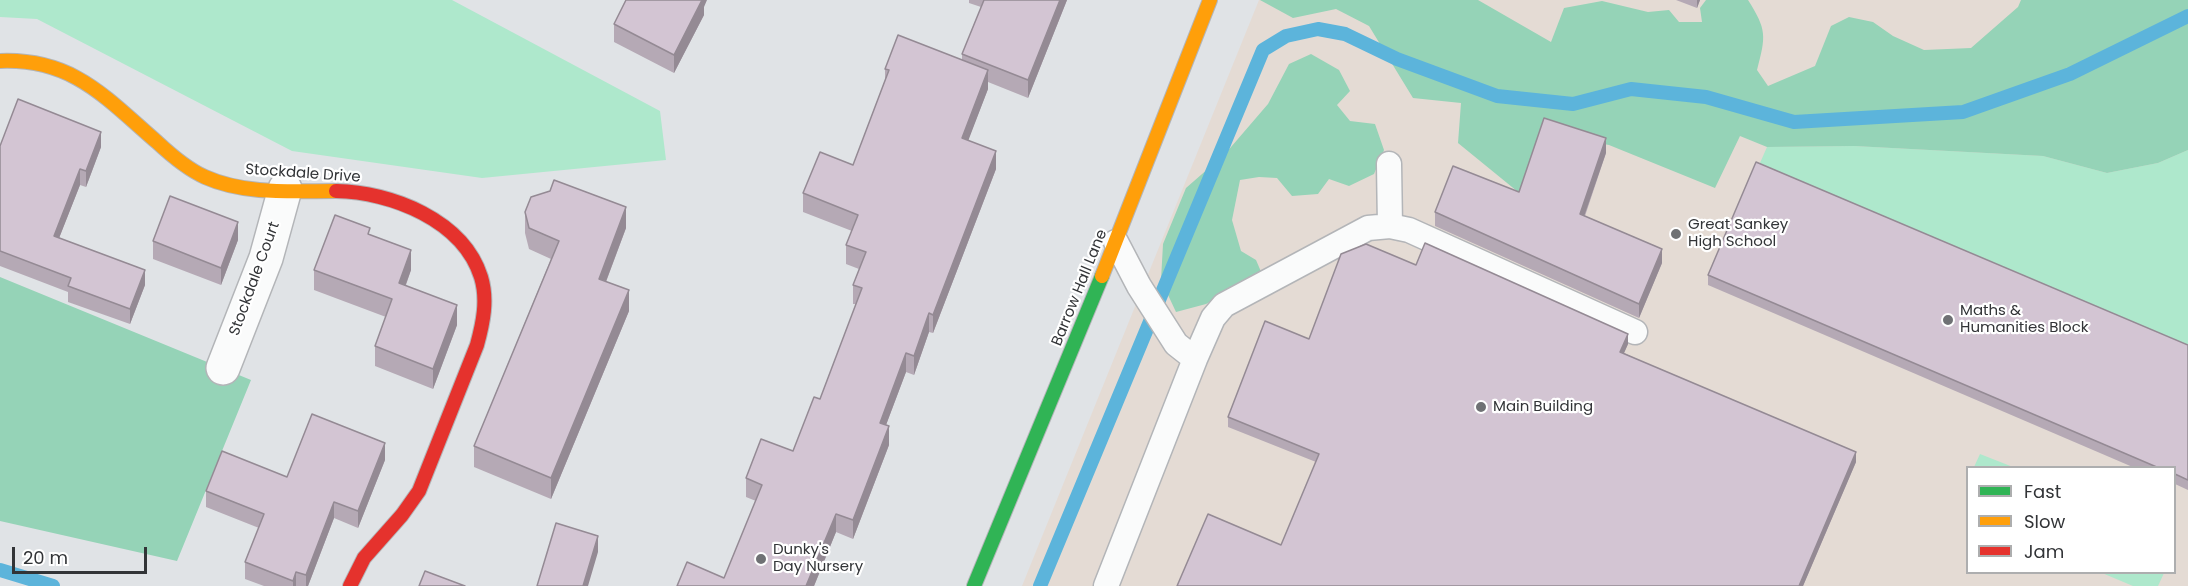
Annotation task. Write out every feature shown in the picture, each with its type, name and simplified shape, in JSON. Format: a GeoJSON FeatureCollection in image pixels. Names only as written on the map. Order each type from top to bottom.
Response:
{"type":"FeatureCollection","features":[{"type":"Feature","properties":{"kind":"street","name":"Barrow Hall Lane"},"geometry":{"type":"LineString","coordinates":[[974,586],[1116,242],[1210,0]]}},
{"type":"Feature","properties":{"kind":"street","name":"Stockdale Drive"},"geometry":{"type":"LineString","coordinates":[[0,61],[20,60],[64,70],[99,94],[184,166],[212,180],[248,189],[359,192],[395,202],[429,217],[455,235],[469,251],[479,270],[484,287],[483,328],[419,490],[411,505],[369,550],[354,574],[350,586]]}},
{"type":"Feature","properties":{"kind":"street","name":"Stockdale Court"},"geometry":{"type":"LineString","coordinates":[[223,368],[266,258],[285,189]]}},
{"type":"Feature","properties":{"kind":"lane"},"geometry":{"type":"LineString","coordinates":[[1389,164],[1390,226]]}},
{"type":"Feature","properties":{"kind":"lane"},"geometry":{"type":"LineString","coordinates":[[1106,586],[1195,358],[1213,318],[1224,305],[1368,228],[1390,226],[1409,230],[1635,332]]}},
{"type":"Feature","properties":{"kind":"lane"},"geometry":{"type":"LineString","coordinates":[[1116,242],[1146,297],[1176,344],[1195,358]]}},
{"type":"Feature","properties":{"kind":"shaded area","name":"Great Sankey High School"},"geometry":{"type":"Polygon","coordinates":[[[1259,0],[2188,0],[2188,586],[1022,586],[1259,0]]]}},
{"type":"Feature","properties":{"kind":"green space"},"geometry":{"type":"Polygon","coordinates":[[[0,0],[452,0],[660,111],[666,160],[482,178],[292,151],[37,19],[0,17],[0,0]]]}},
{"type":"Feature","properties":{"kind":"green space"},"geometry":{"type":"Polygon","coordinates":[[[1260,0],[1478,0],[1551,42],[1564,8],[1602,1],[1648,12],[1669,10],[1679,22],[1702,22],[1700,8],[1706,0],[1748,0],[1762,26],[1763,41],[1757,70],[1768,86],[1815,66],[1831,26],[1849,17],[1873,22],[1893,36],[1924,50],[1971,48],[2018,7],[2021,0],[2188,0],[2188,150],[2158,163],[2107,173],[2043,156],[1854,146],[1767,147],[1740,136],[1715,188],[1609,145],[1544,133],[1523,196],[1458,143],[1461,103],[1413,98],[1369,26],[1336,9],[1293,18],[1260,0]]]}},
{"type":"Feature","properties":{"kind":"green space"},"geometry":{"type":"Polygon","coordinates":[[[1311,54],[1339,70],[1350,91],[1337,105],[1350,121],[1375,124],[1384,150],[1374,174],[1349,186],[1329,179],[1318,194],[1292,196],[1277,178],[1259,177],[1240,180],[1232,220],[1241,251],[1256,260],[1262,274],[1206,304],[1176,312],[1161,280],[1163,244],[1186,188],[1225,154],[1268,104],[1289,64],[1311,54]]]}},
{"type":"Feature","properties":{"kind":"green space"},"geometry":{"type":"Polygon","coordinates":[[[1854,146],[2043,156],[2107,173],[2158,163],[2188,150],[2188,355],[1756,172],[1767,147],[1854,146]]]}},
{"type":"Feature","properties":{"kind":"green space"},"geometry":{"type":"Polygon","coordinates":[[[0,277],[251,380],[177,561],[0,521],[0,277]]]}},
{"type":"Feature","properties":{"kind":"green space"},"geometry":{"type":"Polygon","coordinates":[[[1980,454],[2010,466],[1974,466],[1980,454]]]}},
{"type":"Feature","properties":{"kind":"green space"},"geometry":{"type":"Polygon","coordinates":[[[2104,574],[2164,574],[2158,586],[2133,586],[2104,574]]]}},
{"type":"Feature","properties":{"kind":"building"},"geometry":{"type":"Polygon","coordinates":[[[626,0],[702,0],[674,55],[614,24],[626,0]]]}},
{"type":"Feature","properties":{"kind":"building"},"geometry":{"type":"Polygon","coordinates":[[[984,0],[1060,0],[1028,80],[962,54],[984,0]]]}},
{"type":"Feature","properties":{"kind":"building"},"geometry":{"type":"Polygon","coordinates":[[[898,35],[988,70],[962,138],[996,151],[933,315],[929,313],[914,356],[906,353],[880,423],[889,426],[853,520],[836,514],[806,586],[677,586],[687,562],[724,578],[762,485],[746,478],[761,439],[793,451],[814,397],[820,399],[862,288],[853,285],[866,252],[846,245],[858,215],[803,193],[820,152],[853,165],[889,70],[885,69],[898,35]]]}},
{"type":"Feature","properties":{"kind":"building"},"geometry":{"type":"Polygon","coordinates":[[[18,99],[101,132],[86,171],[80,169],[54,236],[145,270],[130,309],[68,286],[71,278],[0,251],[0,146],[18,99]]]}},
{"type":"Feature","properties":{"kind":"building"},"geometry":{"type":"Polygon","coordinates":[[[1544,118],[1606,138],[1580,214],[1662,249],[1639,304],[1435,212],[1453,166],[1519,192],[1544,118]]]}},
{"type":"Feature","properties":{"kind":"building","name":"Maths & Humanities Block"},"geometry":{"type":"Polygon","coordinates":[[[1756,162],[2188,345],[2188,480],[2176,474],[2176,466],[2154,466],[1708,275],[1756,162]]]}},
{"type":"Feature","properties":{"kind":"building"},"geometry":{"type":"Polygon","coordinates":[[[554,180],[626,207],[599,279],[629,290],[551,478],[474,446],[559,241],[529,228],[525,212],[531,197],[550,191],[554,180]]]}},
{"type":"Feature","properties":{"kind":"building"},"geometry":{"type":"Polygon","coordinates":[[[170,196],[238,222],[221,268],[153,241],[170,196]]]}},
{"type":"Feature","properties":{"kind":"building"},"geometry":{"type":"Polygon","coordinates":[[[335,215],[370,228],[368,234],[411,250],[399,283],[457,305],[433,369],[375,346],[392,299],[314,270],[335,215]]]}},
{"type":"Feature","properties":{"kind":"building","name":"Main Building"},"geometry":{"type":"Polygon","coordinates":[[[1425,243],[1628,334],[1620,352],[1856,452],[1799,586],[1177,586],[1208,514],[1281,545],[1319,454],[1228,417],[1265,321],[1309,339],[1341,254],[1366,244],[1416,265],[1425,243]]]}},
{"type":"Feature","properties":{"kind":"building"},"geometry":{"type":"Polygon","coordinates":[[[312,414],[385,443],[358,511],[334,502],[306,575],[296,572],[293,581],[245,562],[264,514],[206,491],[222,451],[287,477],[312,414]]]}},
{"type":"Feature","properties":{"kind":"building"},"geometry":{"type":"Polygon","coordinates":[[[556,523],[598,536],[583,586],[537,586],[556,523]]]}},
{"type":"Feature","properties":{"kind":"building"},"geometry":{"type":"Polygon","coordinates":[[[425,571],[465,586],[419,586],[425,571]]]}},
{"type":"Feature","properties":{"kind":"waterway"},"geometry":{"type":"LineString","coordinates":[[1040,586],[1263,50],[1286,36],[1318,29],[1345,34],[1397,59],[1497,96],[1573,104],[1631,89],[1706,97],[1794,122],[1963,112],[2070,74],[2188,16]]}},
{"type":"Feature","properties":{"kind":"waterway"},"geometry":{"type":"LineString","coordinates":[[0,570],[53,586]]}},
{"type":"Feature","properties":{"kind":"traffic: fast"},"geometry":{"type":"LineString","coordinates":[[974,586],[1102,276]]}},
{"type":"Feature","properties":{"kind":"traffic: slow"},"geometry":{"type":"LineString","coordinates":[[1102,276],[1210,0]]}},
{"type":"Feature","properties":{"kind":"traffic: slow"},"geometry":{"type":"LineString","coordinates":[[0,61],[48,66],[87,84],[121,110],[180,162],[220,183],[253,189],[336,191]]}},
{"type":"Feature","properties":{"kind":"traffic: jam"},"geometry":{"type":"LineString","coordinates":[[336,191],[379,197],[401,204],[442,225],[472,257],[481,277],[484,294],[483,320],[477,345],[419,491],[402,515],[364,558],[350,586]]}},
{"type":"Feature","properties":{"kind":"place","name":"Great Sankey High School"},"geometry":{"type":"Point","coordinates":[1676,234]}},
{"type":"Feature","properties":{"kind":"place","name":"Maths & Humanities Block"},"geometry":{"type":"Point","coordinates":[1948,320]}},
{"type":"Feature","properties":{"kind":"place","name":"Main Building"},"geometry":{"type":"Point","coordinates":[1481,407]}},
{"type":"Feature","properties":{"kind":"place","name":"Dunky's Day Nursery"},"geometry":{"type":"Point","coordinates":[761,559]}}]}
